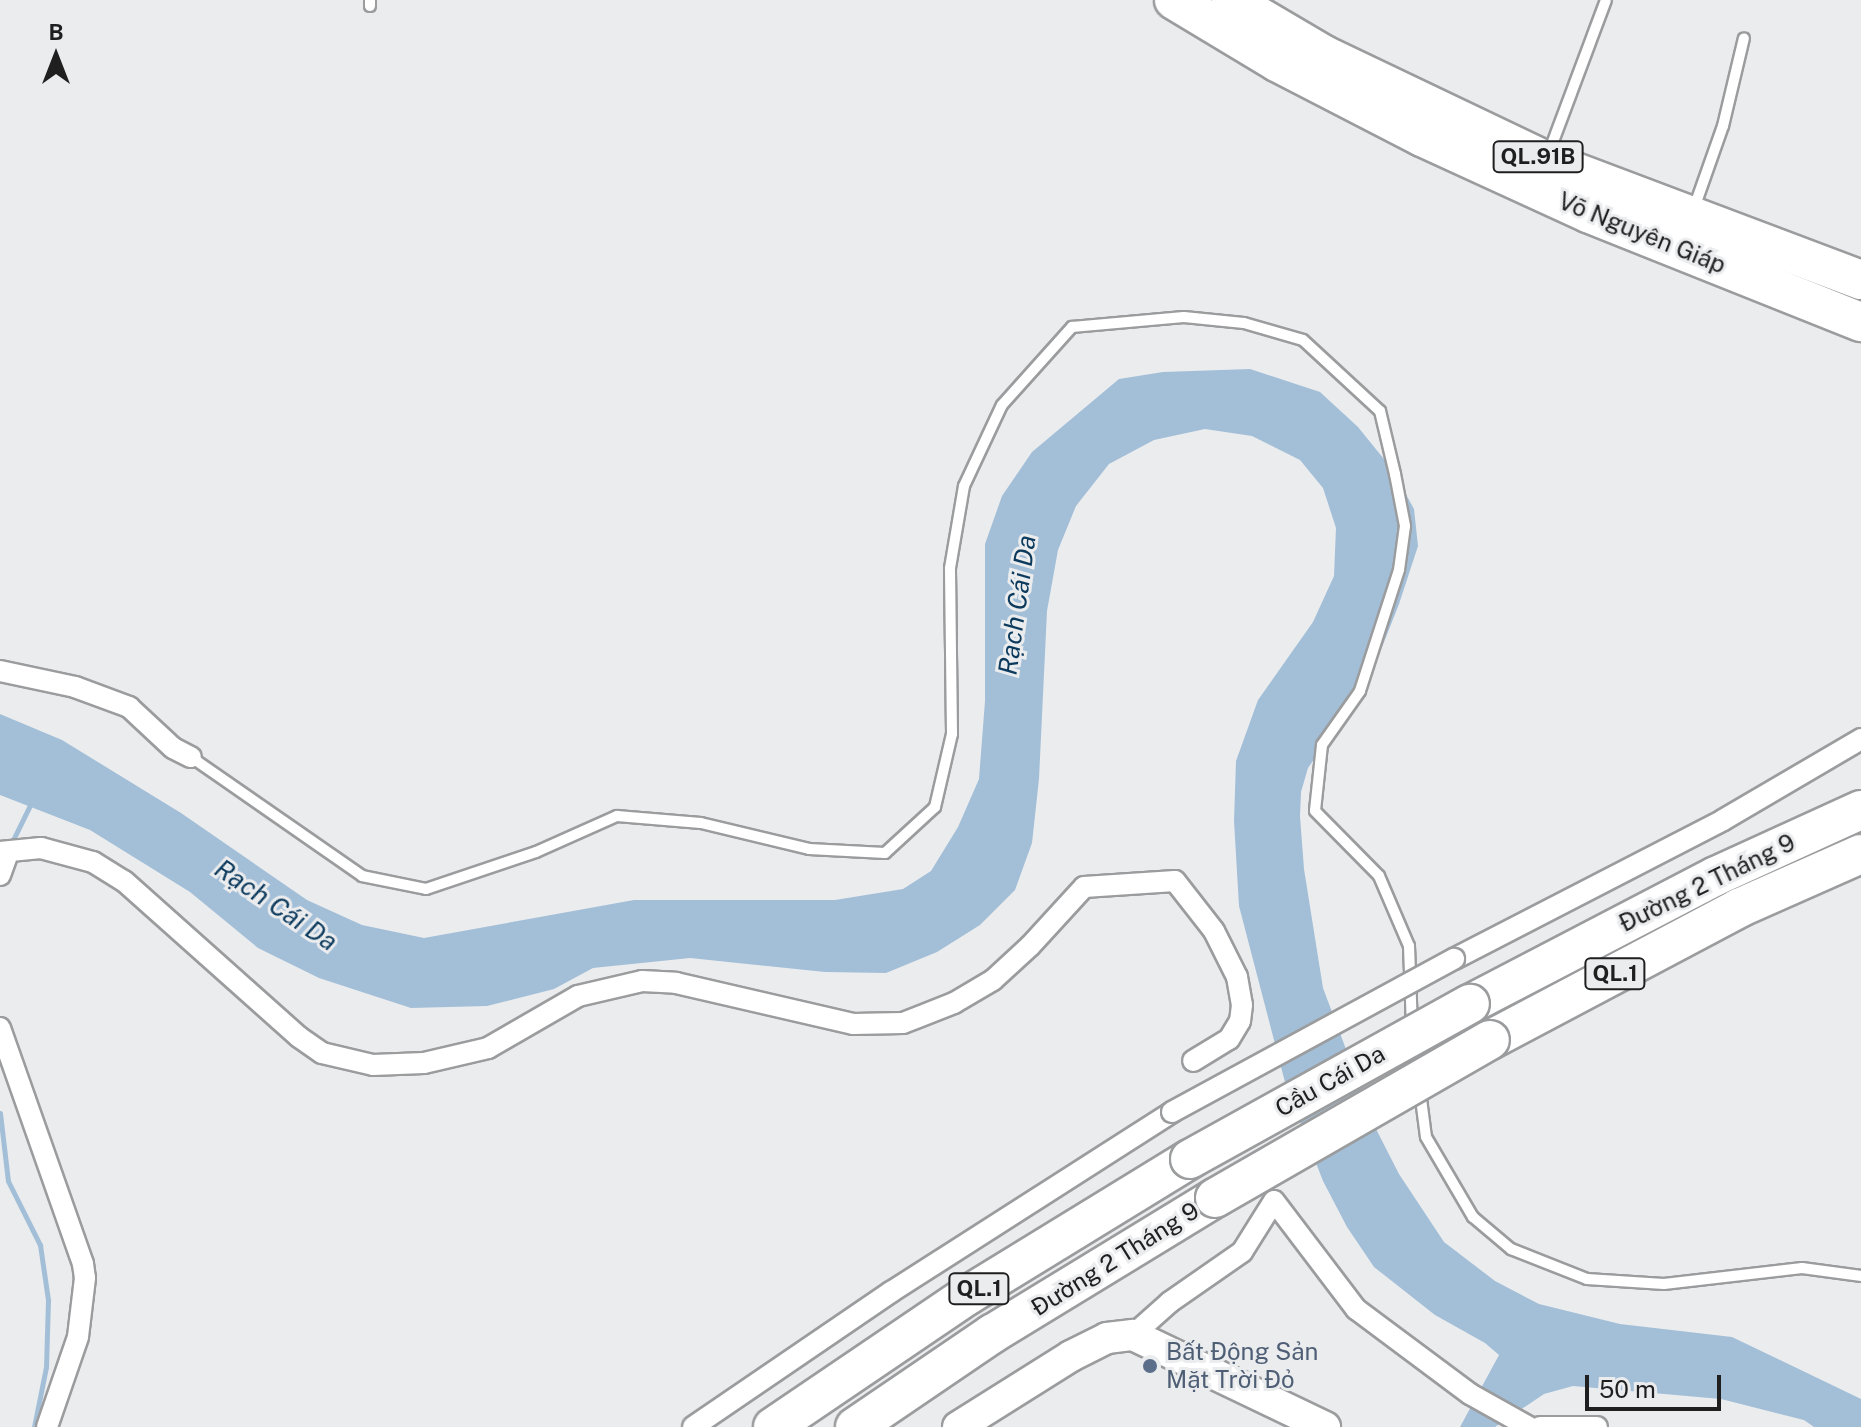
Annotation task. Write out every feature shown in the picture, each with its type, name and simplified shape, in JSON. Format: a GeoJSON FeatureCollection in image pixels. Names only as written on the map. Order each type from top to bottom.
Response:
{"type":"FeatureCollection","features":[{"type":"Feature","properties":{"kind":"highway","name":"Võ Nguyên Giáp"},"geometry":{"type":"LineString","coordinates":[[1174,0],[1277,62],[1422,137],[1588,213],[1861,322]]}},
{"type":"Feature","properties":{"kind":"highway","name":"Võ Nguyên Giáp"},"geometry":{"type":"LineString","coordinates":[[1231,0],[1324,55],[1546,161],[1861,280]]}},
{"type":"Feature","properties":{"kind":"highway"},"geometry":{"type":"LineString","coordinates":[[1716,876],[1861,803]]}},
{"type":"Feature","properties":{"kind":"highway","name":"Đường 2 Tháng 9"},"geometry":{"type":"LineString","coordinates":[[1470,1004],[1716,876],[1861,810]]}},
{"type":"Feature","properties":{"kind":"highway","name":"Đường 2 Tháng 9"},"geometry":{"type":"LineString","coordinates":[[1490,1040],[1739,908],[1861,854]]}},
{"type":"Feature","properties":{"kind":"highway"},"geometry":{"type":"LineString","coordinates":[[1739,908],[1861,868]]}},
{"type":"Feature","properties":{"kind":"highway","name":"Cầu Cái Da"},"geometry":{"type":"LineString","coordinates":[[1190,1159],[1470,1004]]}},
{"type":"Feature","properties":{"kind":"highway","name":"Cầu Cái Da"},"geometry":{"type":"LineString","coordinates":[[1215,1198],[1490,1040]]}},
{"type":"Feature","properties":{"kind":"highway","name":"Đường 2 Tháng 9"},"geometry":{"type":"LineString","coordinates":[[773,1427],[968,1295],[1190,1159]]}},
{"type":"Feature","properties":{"kind":"highway","name":"Đường 2 Tháng 9"},"geometry":{"type":"LineString","coordinates":[[855,1427],[992,1334],[1215,1198]]}},
{"type":"Feature","properties":{"kind":"street"},"geometry":{"type":"LineString","coordinates":[[0,671],[75,687],[129,707],[173,748],[191,757]]}},
{"type":"Feature","properties":{"kind":"street"},"geometry":{"type":"LineString","coordinates":[[693,1427],[891,1292],[1172,1112],[1454,959],[1723,820],[1861,739]]}},
{"type":"Feature","properties":{"kind":"street"},"geometry":{"type":"LineString","coordinates":[[0,875],[4,852],[41,848],[93,862],[124,881],[299,1037],[322,1053],[373,1065],[424,1063],[488,1048],[578,996],[642,981],[676,983],[853,1024],[903,1023],[954,1003],[993,980],[1030,946],[1084,887],[1175,881],[1214,931],[1237,977],[1242,1005],[1240,1021],[1229,1039],[1193,1061]]}},
{"type":"Feature","properties":{"kind":"street"},"geometry":{"type":"LineString","coordinates":[[0,1028],[83,1264],[85,1278],[78,1337],[47,1427]]}},
{"type":"Feature","properties":{"kind":"street"},"geometry":{"type":"LineString","coordinates":[[1133,1335],[1170,1302],[1242,1252],[1274,1201],[1350,1304],[1470,1394],[1530,1425],[1597,1427]]}},
{"type":"Feature","properties":{"kind":"street"},"geometry":{"type":"LineString","coordinates":[[958,1427],[1071,1356],[1107,1338],[1133,1335],[1325,1427]]}},
{"type":"Feature","properties":{"kind":"lane"},"geometry":{"type":"LineString","coordinates":[[1546,161],[1606,0]]}},
{"type":"Feature","properties":{"kind":"lane"},"geometry":{"type":"LineString","coordinates":[[1691,216],[1723,126],[1744,38]]}},
{"type":"Feature","properties":{"kind":"lane"},"geometry":{"type":"LineString","coordinates":[[191,757],[362,876],[426,889],[536,852],[617,816],[701,823],[809,849],[885,853],[935,807],[952,734],[950,568],[964,486],[1002,405],[1072,327],[1184,317],[1244,323],[1303,340],[1380,411],[1395,474],[1405,526],[1399,570],[1360,691],[1322,745],[1315,811],[1379,876],[1409,946],[1414,1043]]}},
{"type":"Feature","properties":{"kind":"lane"},"geometry":{"type":"LineString","coordinates":[[1418,1074],[1426,1137],[1473,1217],[1511,1249],[1587,1279],[1664,1284],[1802,1268],[1861,1276]]}},
{"type":"Feature","properties":{"kind":"water","name":"Rạch Cái Da"},"geometry":{"type":"Polygon","coordinates":[[[1250,369],[1320,392],[1358,427],[1392,469],[1414,509],[1418,546],[1399,604],[1369,680],[1308,768],[1301,792],[1300,816],[1304,869],[1323,988],[1376,1129],[1399,1174],[1444,1242],[1495,1281],[1539,1304],[1620,1324],[1732,1337],[1861,1399],[1861,1427],[1814,1427],[1804,1420],[1721,1399],[1573,1386],[1544,1394],[1495,1427],[1460,1427],[1499,1355],[1485,1343],[1435,1315],[1374,1267],[1347,1227],[1323,1181],[1286,1086],[1239,906],[1234,821],[1236,761],[1258,700],[1313,622],[1334,576],[1336,528],[1323,488],[1300,460],[1252,436],[1205,429],[1154,440],[1109,464],[1076,506],[1058,550],[1047,611],[1039,779],[1032,843],[1015,890],[980,925],[937,952],[886,973],[825,972],[690,958],[593,968],[554,989],[487,1006],[411,1008],[319,978],[258,948],[190,892],[90,830],[0,795],[0,714],[62,740],[181,813],[307,900],[362,925],[424,938],[634,900],[835,900],[903,889],[931,871],[958,827],[979,779],[985,701],[985,544],[1002,496],[1032,452],[1119,379],[1163,372],[1250,369]]]}},
{"type":"Feature","properties":{"kind":"waterway"},"geometry":{"type":"LineString","coordinates":[[10,846],[32,801]]}},
{"type":"Feature","properties":{"kind":"waterway"},"geometry":{"type":"LineString","coordinates":[[0,1113],[8,1181],[40,1245],[48,1300],[46,1367],[34,1427]]}},
{"type":"Feature","properties":{"kind":"place","name":"Bất Động Sản Mặt Trời Đỏ"},"geometry":{"type":"Point","coordinates":[1150,1366]}}]}
